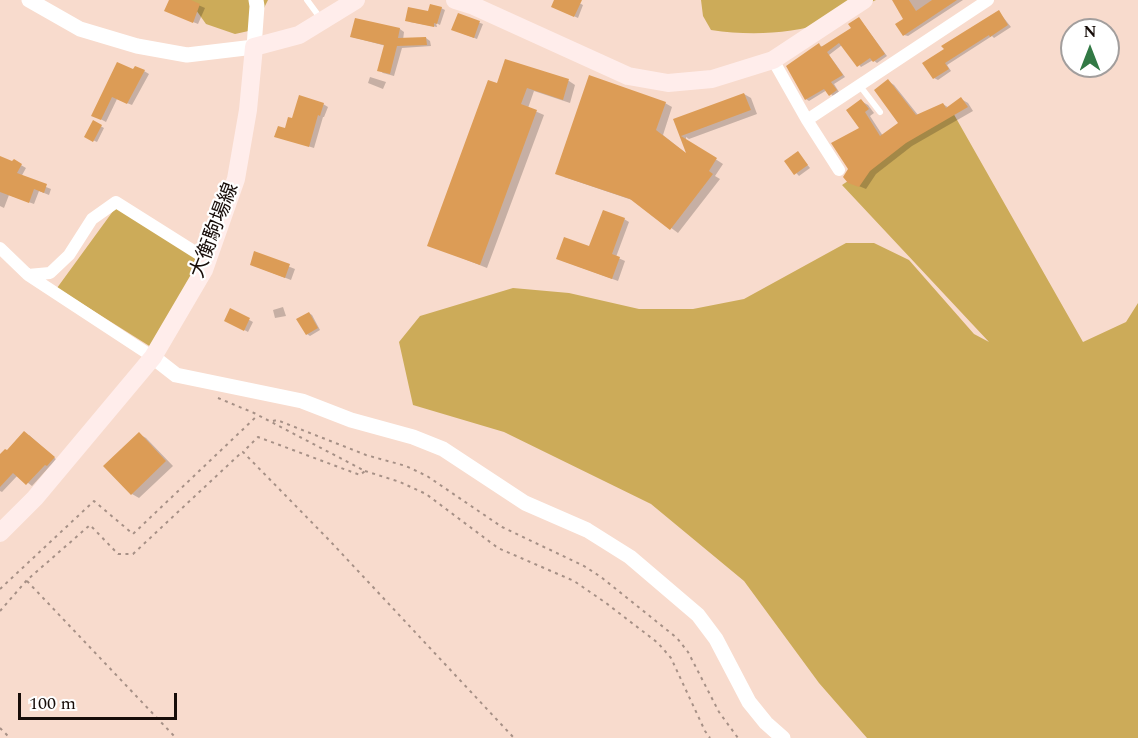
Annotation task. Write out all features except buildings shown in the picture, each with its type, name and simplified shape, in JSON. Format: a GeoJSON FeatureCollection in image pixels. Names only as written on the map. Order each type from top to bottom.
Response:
{"type":"FeatureCollection","features":[{"type":"Feature","properties":{"kind":"main road"},"geometry":{"type":"LineString","coordinates":[[254,47],[298,35],[356,0]]}},
{"type":"Feature","properties":{"kind":"main road"},"geometry":{"type":"LineString","coordinates":[[455,0],[474,6],[628,76],[668,83],[712,79],[772,60],[864,0]]}},
{"type":"Feature","properties":{"kind":"main road","name":"大衡駒場線"},"geometry":{"type":"LineString","coordinates":[[0,533],[35,498],[153,357],[204,270],[236,179],[248,110],[254,47]]}},
{"type":"Feature","properties":{"kind":"street"},"geometry":{"type":"LineString","coordinates":[[29,0],[80,29],[137,46],[187,55],[254,47],[256,0]]}},
{"type":"Feature","properties":{"kind":"street"},"geometry":{"type":"LineString","coordinates":[[807,120],[988,0]]}},
{"type":"Feature","properties":{"kind":"street"},"geometry":{"type":"LineString","coordinates":[[772,60],[839,170]]}},
{"type":"Feature","properties":{"kind":"street"},"geometry":{"type":"LineString","coordinates":[[28,275],[50,273],[69,255],[92,219],[116,202],[208,260]]}},
{"type":"Feature","properties":{"kind":"street"},"geometry":{"type":"LineString","coordinates":[[0,248],[28,275],[153,357],[176,375],[302,401],[351,420],[413,437],[443,449],[525,502],[587,530],[630,557],[698,615],[716,639],[749,702],[766,723],[783,738]]}},
{"type":"Feature","properties":{"kind":"lane"},"geometry":{"type":"LineString","coordinates":[[307,0],[322,21]]}},
{"type":"Feature","properties":{"kind":"lane"},"geometry":{"type":"LineString","coordinates":[[860,86],[880,112]]}},
{"type":"Feature","properties":{"kind":"path"},"geometry":{"type":"LineString","coordinates":[[210,394],[258,415],[365,471],[400,482],[426,494],[498,548],[574,581],[624,616],[658,643],[671,658],[710,738]]}},
{"type":"Feature","properties":{"kind":"path"},"geometry":{"type":"LineString","coordinates":[[0,588],[94,501],[133,534],[258,415]]}},
{"type":"Feature","properties":{"kind":"path"},"geometry":{"type":"LineString","coordinates":[[271,422],[277,420],[366,455],[406,466],[427,476],[502,528],[584,566],[601,577],[677,638],[688,652],[719,712],[738,738]]}},
{"type":"Feature","properties":{"kind":"path"},"geometry":{"type":"LineString","coordinates":[[0,611],[27,580],[90,525],[118,554],[133,554],[258,437],[360,475],[365,471]]}},
{"type":"Feature","properties":{"kind":"path"},"geometry":{"type":"LineString","coordinates":[[243,452],[338,549],[514,738]]}},
{"type":"Feature","properties":{"kind":"path"},"geometry":{"type":"LineString","coordinates":[[27,580],[176,738]]}},
{"type":"Feature","properties":{"kind":"path"},"geometry":{"type":"LineString","coordinates":[[0,728],[10,738]]}},
{"type":"Feature","properties":{"kind":"shaded area"},"geometry":{"type":"Polygon","coordinates":[[[189,0],[268,0],[253,30],[235,34],[206,24],[189,0]]]}},
{"type":"Feature","properties":{"kind":"shaded area"},"geometry":{"type":"Polygon","coordinates":[[[701,0],[876,0],[814,26],[785,31],[741,33],[711,30],[703,16],[701,0]]]}},
{"type":"Feature","properties":{"kind":"shaded area"},"geometry":{"type":"Polygon","coordinates":[[[952,111],[1083,342],[1126,322],[1138,303],[1138,738],[867,738],[819,683],[744,581],[651,504],[504,432],[413,405],[399,342],[420,316],[513,288],[569,293],[639,309],[693,309],[744,299],[846,243],[874,243],[909,260],[974,334],[989,342],[842,185],[952,111]]]}},
{"type":"Feature","properties":{"kind":"shaded area"},"geometry":{"type":"Polygon","coordinates":[[[116,207],[200,260],[151,347],[57,288],[116,207]]]}}]}
